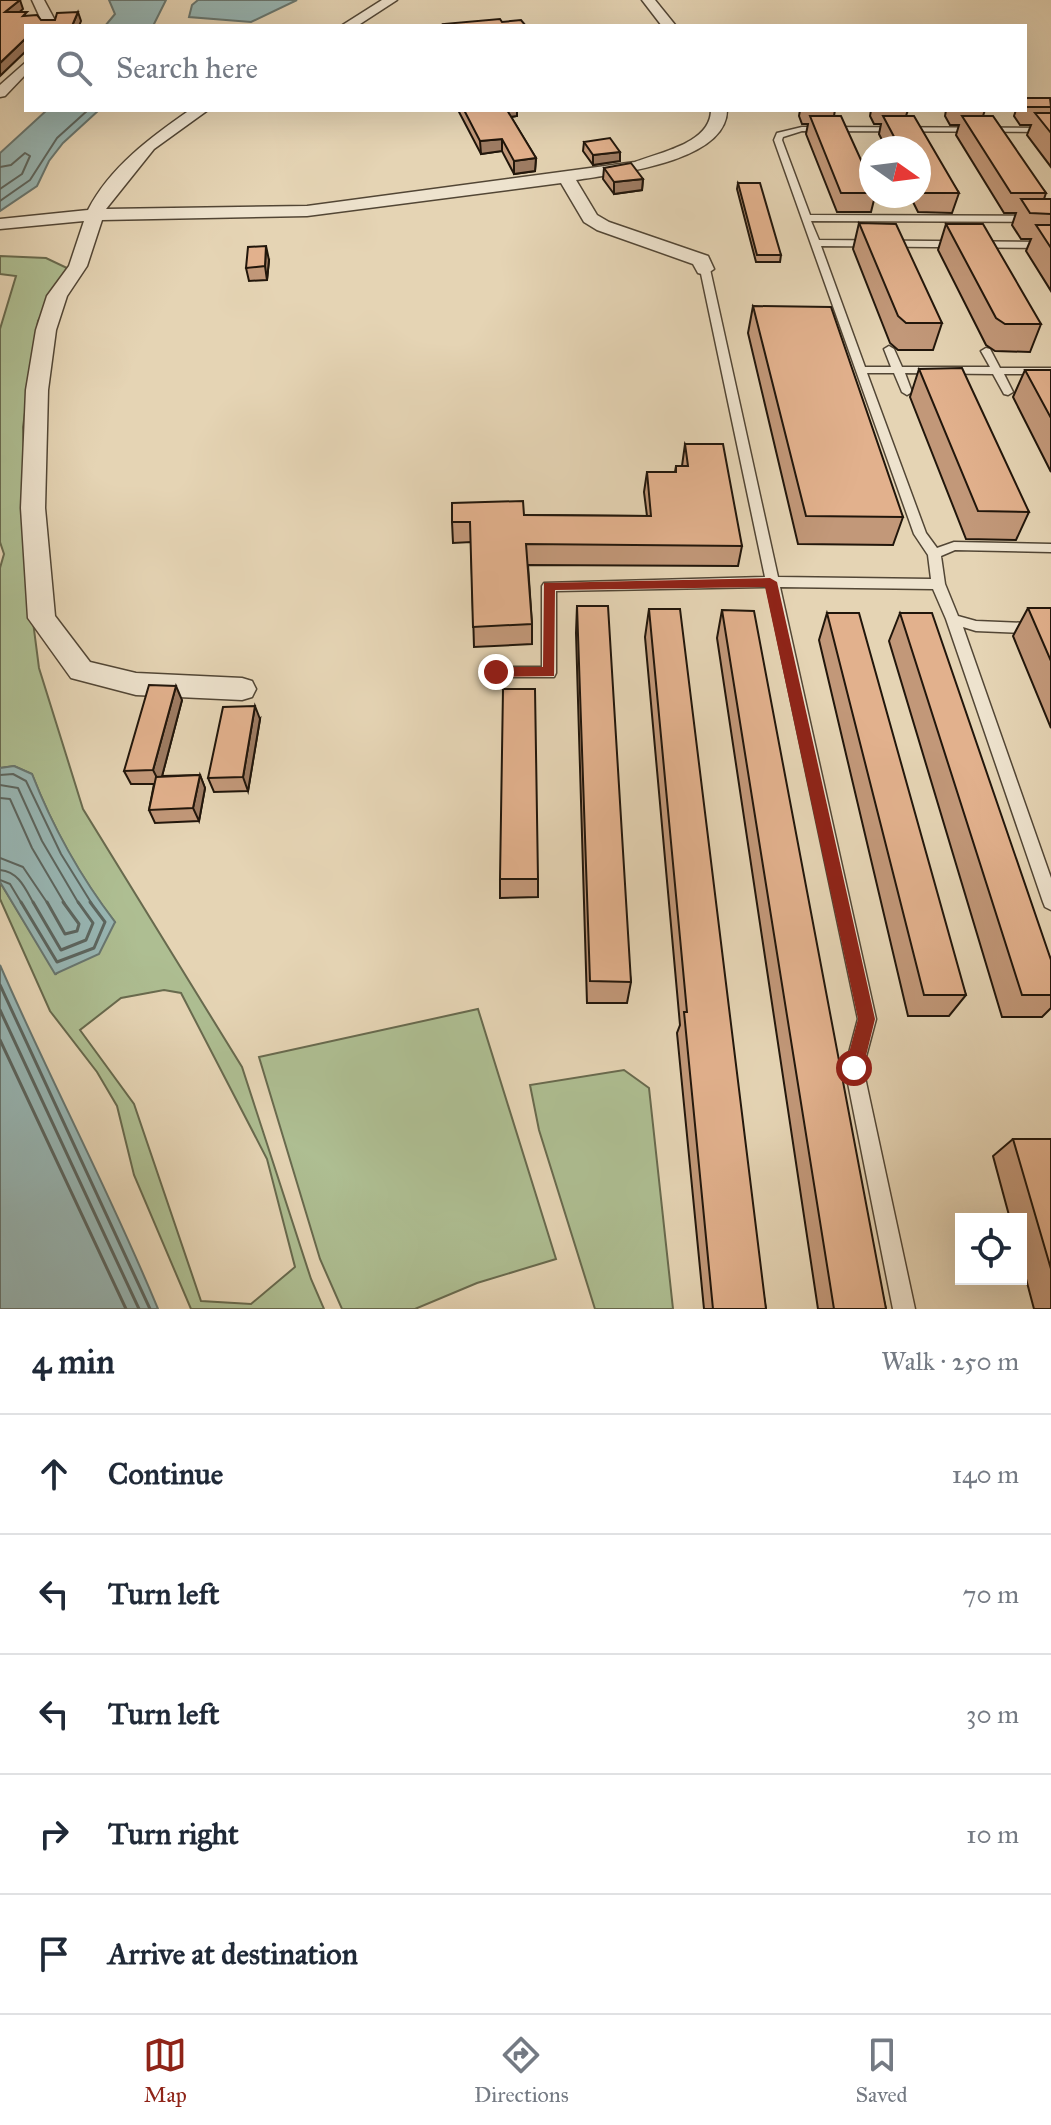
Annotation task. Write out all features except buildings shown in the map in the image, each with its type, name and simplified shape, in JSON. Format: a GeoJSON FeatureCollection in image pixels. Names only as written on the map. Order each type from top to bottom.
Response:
{"type":"FeatureCollection","features":[{"type":"Feature","properties":{"kind":"street"},"geometry":{"type":"LineString","coordinates":[[38,0],[50,24]]}},
{"type":"Feature","properties":{"kind":"street"},"geometry":{"type":"LineString","coordinates":[[351,24],[391,0]]}},
{"type":"Feature","properties":{"kind":"street"},"geometry":{"type":"LineString","coordinates":[[648,0],[667,24]]}},
{"type":"Feature","properties":{"kind":"street"},"geometry":{"type":"LineString","coordinates":[[0,93],[24,68]]}},
{"type":"Feature","properties":{"kind":"street"},"geometry":{"type":"LineString","coordinates":[[197,112],[148,146],[129,166],[95,214],[78,266],[57,296],[46,330],[37,390],[33,508],[42,618],[81,670],[136,684],[242,689]]}},
{"type":"Feature","properties":{"kind":"street"},"geometry":{"type":"LineString","coordinates":[[0,224],[95,214],[307,211],[638,166],[686,148],[712,134],[719,120],[719,112]]}},
{"type":"Feature","properties":{"kind":"street"},"geometry":{"type":"LineString","coordinates":[[566,177],[590,218],[603,226],[701,260],[705,269]]}},
{"type":"Feature","properties":{"kind":"lane"},"geometry":{"type":"LineString","coordinates":[[1051,130],[802,129],[780,135],[780,149],[920,534],[934,554],[938,584],[953,619],[1051,902]]}},
{"type":"Feature","properties":{"kind":"lane"},"geometry":{"type":"LineString","coordinates":[[873,129],[877,136]]}},
{"type":"Feature","properties":{"kind":"lane"},"geometry":{"type":"LineString","coordinates":[[949,130],[955,140]]}},
{"type":"Feature","properties":{"kind":"lane"},"geometry":{"type":"LineString","coordinates":[[1021,130],[1030,141]]}},
{"type":"Feature","properties":{"kind":"lane"},"geometry":{"type":"LineString","coordinates":[[805,218],[1051,219]]}},
{"type":"Feature","properties":{"kind":"lane"},"geometry":{"type":"LineString","coordinates":[[816,243],[1051,245]]}},
{"type":"Feature","properties":{"kind":"lane"},"geometry":{"type":"LineString","coordinates":[[705,269],[770,582],[867,1019],[854,1068],[904,1309]]}},
{"type":"Feature","properties":{"kind":"lane"},"geometry":{"type":"LineString","coordinates":[[889,349],[907,392]]}},
{"type":"Feature","properties":{"kind":"lane"},"geometry":{"type":"LineString","coordinates":[[986,351],[1008,392]]}},
{"type":"Feature","properties":{"kind":"lane"},"geometry":{"type":"LineString","coordinates":[[861,370],[1051,371]]}},
{"type":"Feature","properties":{"kind":"lane"},"geometry":{"type":"LineString","coordinates":[[934,554],[954,546],[1051,548]]}},
{"type":"Feature","properties":{"kind":"lane"},"geometry":{"type":"LineString","coordinates":[[496,672],[549,673],[549,586],[770,582],[938,584]]}},
{"type":"Feature","properties":{"kind":"lane"},"geometry":{"type":"LineString","coordinates":[[953,619],[976,626],[1051,629]]}},
{"type":"Feature","properties":{"kind":"green space"},"geometry":{"type":"Polygon","coordinates":[[[0,256],[46,258],[67,268],[38,321],[23,427],[29,591],[39,668],[83,809],[242,1067],[311,1279],[324,1309],[191,1309],[134,1175],[117,1106],[97,1072],[50,1011],[0,899],[0,882],[56,974],[115,922],[68,851],[32,774],[14,766],[0,768],[0,568],[4,554],[0,542],[0,329],[16,276],[0,274],[0,256]],[[164,990],[121,998],[80,1030],[134,1104],[201,1301],[251,1304],[295,1267],[267,1159],[181,993],[164,990]]]}},
{"type":"Feature","properties":{"kind":"green space"},"geometry":{"type":"Polygon","coordinates":[[[478,1009],[556,1259],[477,1283],[415,1309],[342,1309],[320,1259],[259,1057],[478,1009]]]}},
{"type":"Feature","properties":{"kind":"green space"},"geometry":{"type":"Polygon","coordinates":[[[624,1070],[649,1088],[673,1309],[595,1309],[539,1130],[530,1085],[624,1070]]]}},
{"type":"Feature","properties":{"kind":"water"},"geometry":{"type":"Polygon","coordinates":[[[109,0],[166,0],[154,24],[107,24],[115,14],[109,0]]]}},
{"type":"Feature","properties":{"kind":"water"},"geometry":{"type":"Polygon","coordinates":[[[198,0],[297,0],[251,22],[189,17],[192,5],[198,0]]]}},
{"type":"Feature","properties":{"kind":"water"},"geometry":{"type":"Polygon","coordinates":[[[45,112],[97,112],[63,143],[49,161],[37,186],[0,211],[0,153],[45,112]]]}},
{"type":"Feature","properties":{"kind":"water"},"geometry":{"type":"Polygon","coordinates":[[[14,766],[32,774],[68,851],[115,922],[99,954],[55,974],[0,882],[0,768],[14,766]]]}},
{"type":"Feature","properties":{"kind":"water"},"geometry":{"type":"Polygon","coordinates":[[[0,965],[120,1222],[158,1309],[0,1309],[0,965]]]}},
{"type":"Feature","properties":{"kind":"route"},"geometry":{"type":"LineString","coordinates":[[496,672],[549,673],[549,586],[770,582],[867,1019],[854,1068]]}}]}
